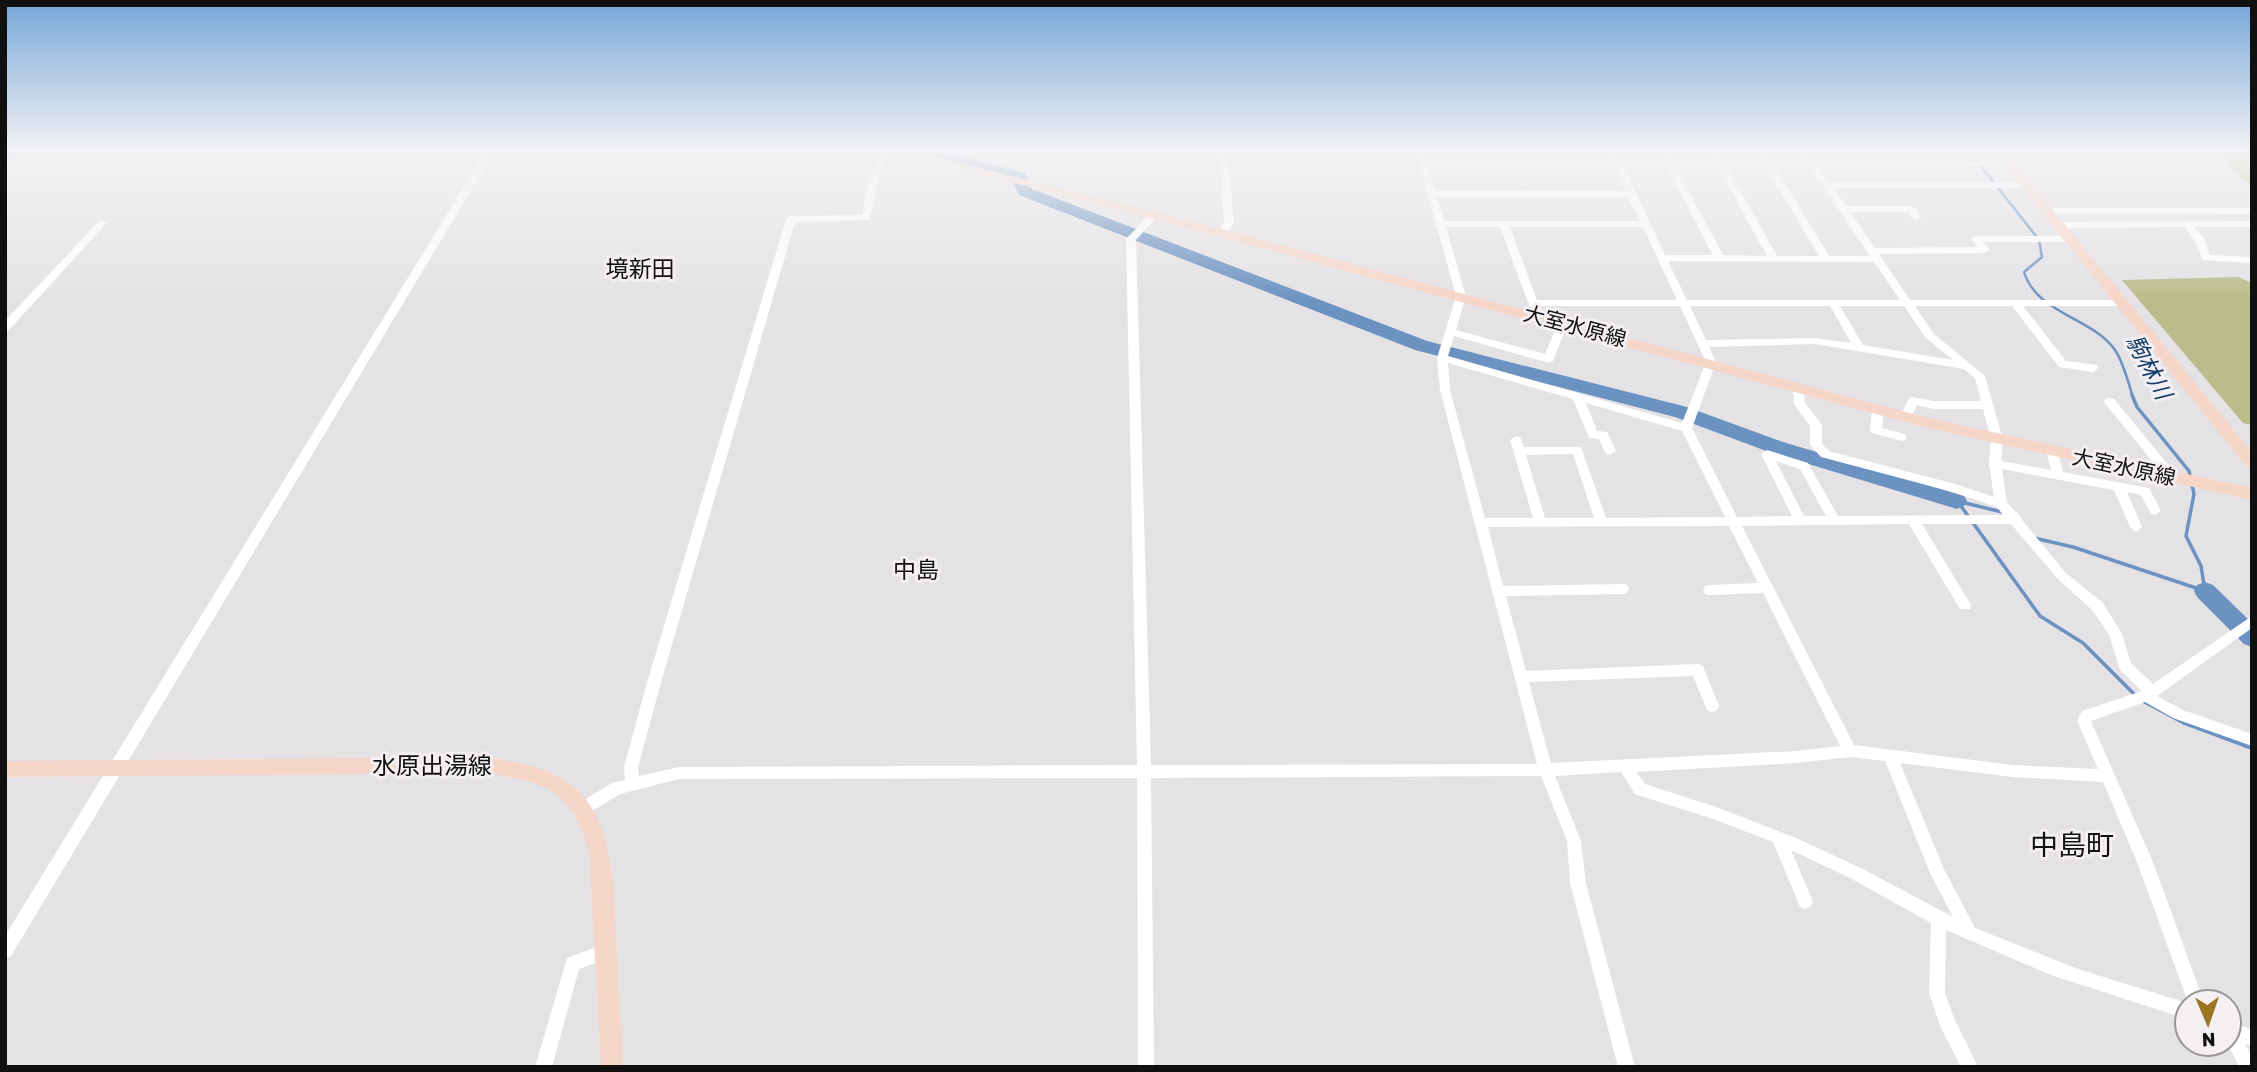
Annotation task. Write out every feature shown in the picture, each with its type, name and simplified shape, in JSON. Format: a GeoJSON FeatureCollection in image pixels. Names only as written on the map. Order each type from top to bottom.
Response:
{"type":"FeatureCollection","features":[{"type":"Feature","properties":{"kind":"main road","name":"大室水原線"},"geometry":{"type":"LineString","coordinates":[[1102,202],[1461,296],[1536,310],[1563,323],[1906,417],[1997,440],[2252,494]]}},
{"type":"Feature","properties":{"kind":"main road"},"geometry":{"type":"LineString","coordinates":[[2040,202],[2252,463]]}},
{"type":"Feature","properties":{"kind":"main road","name":"水原出湯線"},"geometry":{"type":"LineString","coordinates":[[5,769],[508,767],[547,779],[583,808],[602,855],[612,1067]]}},
{"type":"Feature","properties":{"kind":"street"},"geometry":{"type":"LineString","coordinates":[[5,951],[460,202]]}},
{"type":"Feature","properties":{"kind":"street"},"geometry":{"type":"LineString","coordinates":[[633,783],[631,768],[653,686],[791,219],[866,218],[869,202]]}},
{"type":"Feature","properties":{"kind":"street"},"geometry":{"type":"LineString","coordinates":[[1223,233],[1229,222],[1227,202]]}},
{"type":"Feature","properties":{"kind":"street"},"geometry":{"type":"LineString","coordinates":[[1433,202],[1461,296],[1442,358],[1445,390],[1546,770],[1574,841],[1578,883],[1627,1067]]}},
{"type":"Feature","properties":{"kind":"street"},"geometry":{"type":"LineString","coordinates":[[1635,202],[1711,362],[1686,428]]}},
{"type":"Feature","properties":{"kind":"street"},"geometry":{"type":"LineString","coordinates":[[1690,202],[1719,258]]}},
{"type":"Feature","properties":{"kind":"street"},"geometry":{"type":"LineString","coordinates":[[1742,202],[1774,259]]}},
{"type":"Feature","properties":{"kind":"street"},"geometry":{"type":"LineString","coordinates":[[1791,202],[1826,259]]}},
{"type":"Feature","properties":{"kind":"street"},"geometry":{"type":"LineString","coordinates":[[1838,202],[1930,336],[1980,376],[1997,440],[1995,464],[2001,504]]}},
{"type":"Feature","properties":{"kind":"street"},"geometry":{"type":"LineString","coordinates":[[1842,209],[1911,209],[1916,217]]}},
{"type":"Feature","properties":{"kind":"street"},"geometry":{"type":"LineString","coordinates":[[2048,211],[2252,211]]}},
{"type":"Feature","properties":{"kind":"street"},"geometry":{"type":"LineString","coordinates":[[1146,1067],[1144,769],[1131,239],[1154,215]]}},
{"type":"Feature","properties":{"kind":"street"},"geometry":{"type":"LineString","coordinates":[[5,328],[102,223]]}},
{"type":"Feature","properties":{"kind":"street"},"geometry":{"type":"LineString","coordinates":[[1439,224],[1646,224]]}},
{"type":"Feature","properties":{"kind":"street"},"geometry":{"type":"LineString","coordinates":[[1504,224],[1536,310],[1683,303],[2123,303]]}},
{"type":"Feature","properties":{"kind":"street"},"geometry":{"type":"LineString","coordinates":[[2186,224],[2199,238],[2206,258],[2252,260]]}},
{"type":"Feature","properties":{"kind":"street"},"geometry":{"type":"LineString","coordinates":[[2060,225],[2252,224]]}},
{"type":"Feature","properties":{"kind":"street"},"geometry":{"type":"LineString","coordinates":[[1662,258],[1826,259],[1985,250],[1976,239],[2071,239]]}},
{"type":"Feature","properties":{"kind":"street"},"geometry":{"type":"LineString","coordinates":[[1833,303],[1860,349]]}},
{"type":"Feature","properties":{"kind":"street"},"geometry":{"type":"LineString","coordinates":[[2015,303],[2063,364],[2093,368]]}},
{"type":"Feature","properties":{"kind":"street"},"geometry":{"type":"LineString","coordinates":[[1449,331],[1549,359],[1563,323]]}},
{"type":"Feature","properties":{"kind":"street"},"geometry":{"type":"LineString","coordinates":[[1702,344],[1815,341],[1968,366]]}},
{"type":"Feature","properties":{"kind":"street"},"geometry":{"type":"LineString","coordinates":[[1442,358],[1686,428],[1850,751]]}},
{"type":"Feature","properties":{"kind":"street"},"geometry":{"type":"LineString","coordinates":[[1798,387],[1800,404],[1816,425],[1816,445],[1825,454],[1955,488],[2001,504],[2061,575],[2098,607],[2115,634],[2125,666],[2149,694],[2178,714],[2252,740]]}},
{"type":"Feature","properties":{"kind":"street"},"geometry":{"type":"LineString","coordinates":[[1578,397],[1592,435],[1603,435],[1610,451]]}},
{"type":"Feature","properties":{"kind":"street"},"geometry":{"type":"LineString","coordinates":[[1906,417],[1913,401],[1933,405],[1988,405]]}},
{"type":"Feature","properties":{"kind":"street"},"geometry":{"type":"LineString","coordinates":[[2110,402],[2171,476]]}},
{"type":"Feature","properties":{"kind":"street"},"geometry":{"type":"LineString","coordinates":[[1878,409],[1877,430],[1901,437]]}},
{"type":"Feature","properties":{"kind":"street"},"geometry":{"type":"LineString","coordinates":[[1540,522],[1518,446],[1577,450],[1601,521]]}},
{"type":"Feature","properties":{"kind":"street"},"geometry":{"type":"LineString","coordinates":[[2052,452],[2058,474]]}},
{"type":"Feature","properties":{"kind":"street"},"geometry":{"type":"LineString","coordinates":[[1799,519],[1767,454],[1804,466],[1834,519]]}},
{"type":"Feature","properties":{"kind":"street"},"geometry":{"type":"LineString","coordinates":[[1995,464],[2145,491],[2155,511]]}},
{"type":"Feature","properties":{"kind":"street"},"geometry":{"type":"LineString","coordinates":[[2132,468],[2138,489]]}},
{"type":"Feature","properties":{"kind":"street"},"geometry":{"type":"LineString","coordinates":[[2118,486],[2136,527]]}},
{"type":"Feature","properties":{"kind":"street"},"geometry":{"type":"LineString","coordinates":[[1480,523],[1733,519],[2016,519]]}},
{"type":"Feature","properties":{"kind":"street"},"geometry":{"type":"LineString","coordinates":[[1912,519],[1965,605]]}},
{"type":"Feature","properties":{"kind":"street"},"geometry":{"type":"LineString","coordinates":[[1709,590],[1768,588]]}},
{"type":"Feature","properties":{"kind":"street"},"geometry":{"type":"LineString","coordinates":[[1499,591],[1623,589]]}},
{"type":"Feature","properties":{"kind":"street"},"geometry":{"type":"LineString","coordinates":[[2191,988],[2145,862],[2084,721],[2087,715],[2149,694],[2246,628]]}},
{"type":"Feature","properties":{"kind":"street"},"geometry":{"type":"LineString","coordinates":[[1523,677],[1698,670],[1712,706]]}},
{"type":"Feature","properties":{"kind":"street"},"geometry":{"type":"LineString","coordinates":[[583,808],[603,794],[633,783],[679,773],[1144,769],[1315,774],[1546,770],[1626,768],[1850,751],[2013,771],[2109,776]]}},
{"type":"Feature","properties":{"kind":"street"},"geometry":{"type":"LineString","coordinates":[[1890,756],[1938,873],[1969,933]]}},
{"type":"Feature","properties":{"kind":"street"},"geometry":{"type":"LineString","coordinates":[[1626,768],[1640,789],[1717,811],[1779,837],[1969,933],[2045,966],[2173,1007]]}},
{"type":"Feature","properties":{"kind":"street"},"geometry":{"type":"LineString","coordinates":[[1779,837],[1805,902]]}},
{"type":"Feature","properties":{"kind":"street"},"geometry":{"type":"LineString","coordinates":[[1939,917],[1937,993],[1947,1022],[1970,1067]]}},
{"type":"Feature","properties":{"kind":"street"},"geometry":{"type":"LineString","coordinates":[[543,1067],[573,964],[605,952]]}},
{"type":"Feature","properties":{"kind":"green space"},"geometry":{"type":"Polygon","coordinates":[[[2238,277],[2252,283],[2252,425],[2243,423],[2122,280],[2238,277]]]}},
{"type":"Feature","properties":{"kind":"waterway"},"geometry":{"type":"LineString","coordinates":[[1051,202],[1421,346],[1680,412],[1776,447],[1957,501]]}},
{"type":"Feature","properties":{"kind":"waterway","name":"駒林川"},"geometry":{"type":"LineString","coordinates":[[2009,202],[2039,240],[2042,257],[2024,272],[2031,286],[2053,307],[2105,339],[2121,361],[2133,397]]}},
{"type":"Feature","properties":{"kind":"waterway","name":"駒林川"},"geometry":{"type":"LineString","coordinates":[[2034,538],[2073,547],[2205,591],[2201,566],[2186,536],[2194,494],[2189,471],[2137,407],[2132,395]]}},
{"type":"Feature","properties":{"kind":"waterway"},"geometry":{"type":"LineString","coordinates":[[1957,501],[2002,512]]}},
{"type":"Feature","properties":{"kind":"waterway"},"geometry":{"type":"LineString","coordinates":[[1958,502],[2040,616],[2083,643],[2136,696]]}},
{"type":"Feature","properties":{"kind":"waterway","name":"駒林川"},"geometry":{"type":"LineString","coordinates":[[2205,591],[2252,638]]}},
{"type":"Feature","properties":{"kind":"waterway"},"geometry":{"type":"LineString","coordinates":[[2142,700],[2185,723],[2252,748]]}},
{"type":"Feature","properties":{"kind":"district","name":"境新田"},"geometry":{"type":"Point","coordinates":[640,269]}},
{"type":"Feature","properties":{"kind":"district","name":"中島"},"geometry":{"type":"Point","coordinates":[916,570]}},
{"type":"Feature","properties":{"kind":"district","name":"中島町"},"geometry":{"type":"Point","coordinates":[2072,845]}}]}
